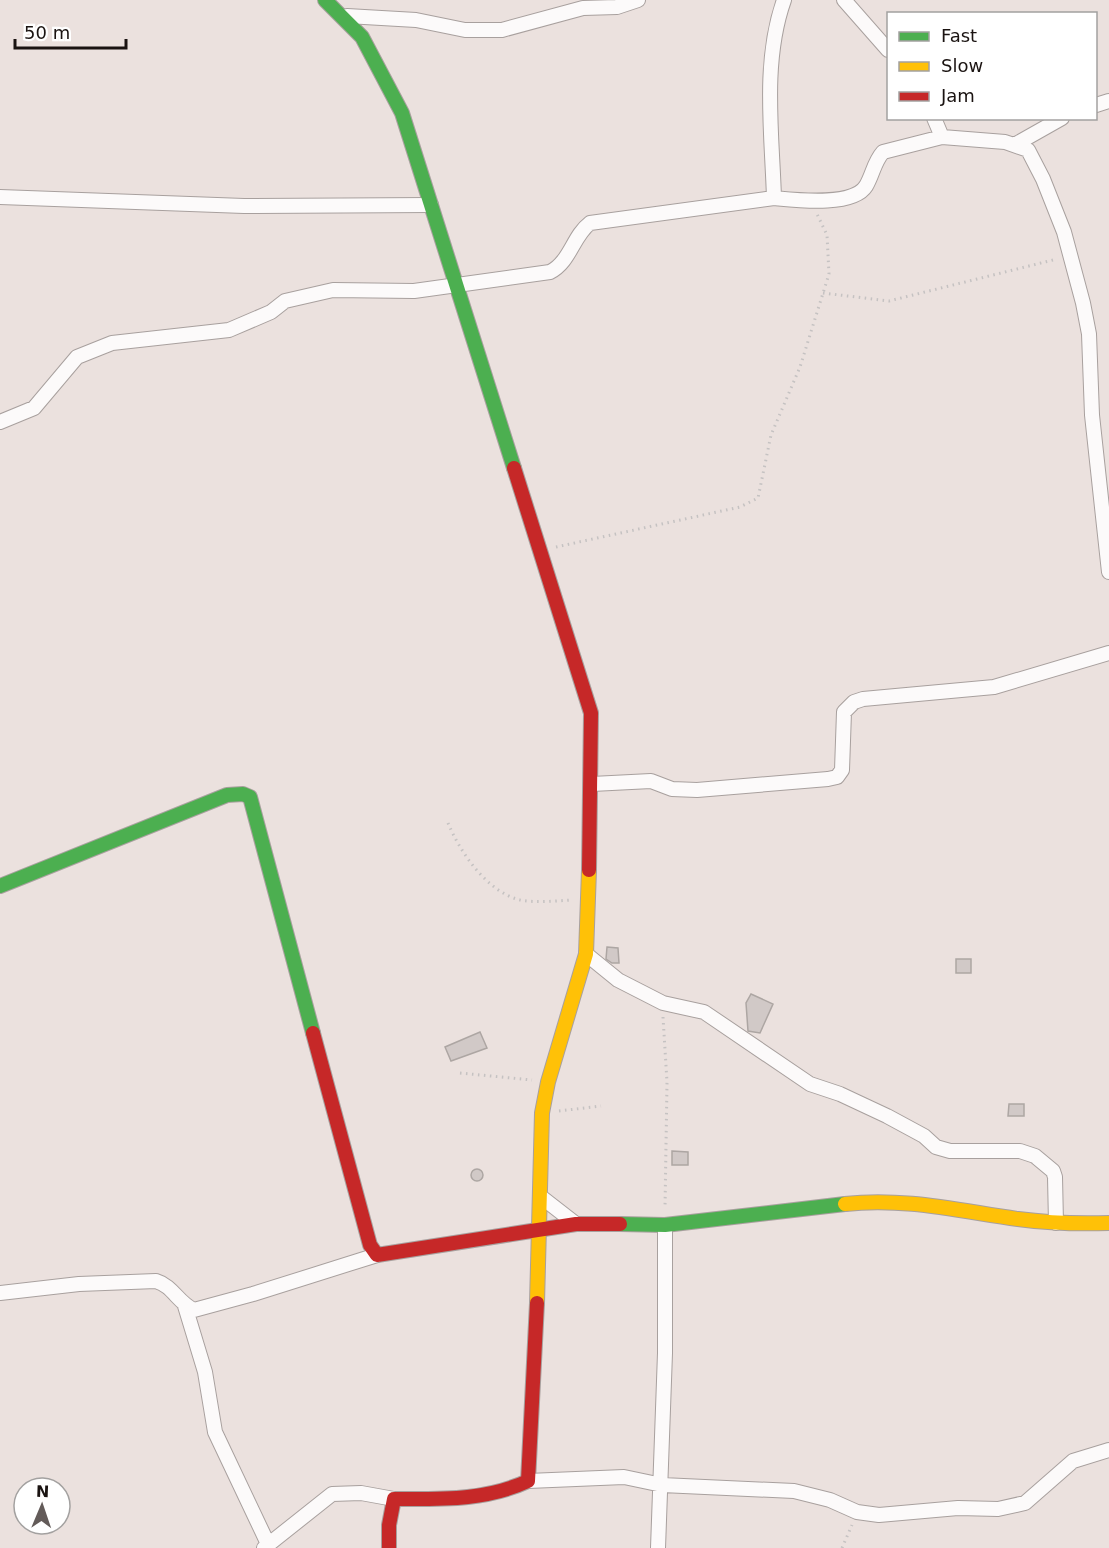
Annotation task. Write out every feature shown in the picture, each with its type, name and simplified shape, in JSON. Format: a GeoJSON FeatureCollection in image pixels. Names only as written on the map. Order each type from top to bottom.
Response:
{"type":"FeatureCollection","features":[{"type":"Feature","properties":{"kind":"street"},"geometry":{"type":"LineString","coordinates":[[325,0],[347,16],[364,35],[402,112],[591,713],[592,784],[586,954],[542,1113],[541,1228],[528,1481]]}},
{"type":"Feature","properties":{"kind":"street"},"geometry":{"type":"LineString","coordinates":[[347,16],[416,20],[465,30],[502,30],[583,8],[617,7],[638,0]]}},
{"type":"Feature","properties":{"kind":"street"},"geometry":{"type":"LineString","coordinates":[[774,198],[771,87],[778,19],[784,0]]}},
{"type":"Feature","properties":{"kind":"street"},"geometry":{"type":"LineString","coordinates":[[844,0],[887,49]]}},
{"type":"Feature","properties":{"kind":"street"},"geometry":{"type":"LineString","coordinates":[[935,120],[942,137]]}},
{"type":"Feature","properties":{"kind":"street"},"geometry":{"type":"LineString","coordinates":[[1016,144],[1058,120]]}},
{"type":"Feature","properties":{"kind":"street"},"geometry":{"type":"LineString","coordinates":[[0,422],[22,415],[34,408],[77,357],[112,343],[229,330],[271,312],[285,301],[333,290],[414,291],[442,286],[458,287],[550,272],[559,267],[579,231],[590,223],[774,198],[810,201],[852,196],[866,185],[877,158],[883,152],[942,137],[1016,144],[1028,150],[1035,160],[1064,232],[1089,334],[1092,415],[1109,572]]}},
{"type":"Feature","properties":{"kind":"street"},"geometry":{"type":"LineString","coordinates":[[0,197],[244,206],[431,205]]}},
{"type":"Feature","properties":{"kind":"street"},"geometry":{"type":"LineString","coordinates":[[592,784],[651,781],[672,789],[696,790],[837,777],[842,770],[844,712],[854,702],[863,699],[994,687],[1109,653]]}},
{"type":"Feature","properties":{"kind":"street"},"geometry":{"type":"LineString","coordinates":[[0,886],[227,795],[243,794],[250,797],[370,1245],[376,1255]]}},
{"type":"Feature","properties":{"kind":"street"},"geometry":{"type":"LineString","coordinates":[[586,954],[608,974],[663,1003],[704,1012],[810,1084],[840,1094],[887,1116],[943,1150],[1020,1151],[1035,1156],[1053,1171],[1055,1177],[1056,1223]]}},
{"type":"Feature","properties":{"kind":"street"},"geometry":{"type":"LineString","coordinates":[[540,1196],[576,1224]]}},
{"type":"Feature","properties":{"kind":"street"},"geometry":{"type":"LineString","coordinates":[[185,1306],[194,1310],[206,1308],[376,1255],[576,1224],[665,1225],[869,1201],[902,1202],[1056,1223],[1109,1223]]}},
{"type":"Feature","properties":{"kind":"street"},"geometry":{"type":"LineString","coordinates":[[658,1548],[662,1485],[665,1225]]}},
{"type":"Feature","properties":{"kind":"street"},"geometry":{"type":"LineString","coordinates":[[0,1293],[146,1280],[165,1283],[185,1306],[205,1372],[215,1432],[266,1546],[332,1494],[361,1493],[394,1499],[484,1495],[514,1489],[528,1481],[624,1477],[662,1485],[811,1493],[857,1512],[879,1515],[958,1508],[1011,1507],[1025,1503],[1073,1461],[1109,1450]]}},
{"type":"Feature","properties":{"kind":"street"},"geometry":{"type":"LineString","coordinates":[[389,1548],[389,1525],[394,1499]]}},
{"type":"Feature","properties":{"kind":"path"},"geometry":{"type":"LineString","coordinates":[[541,550],[740,507],[758,498],[771,435],[800,367],[829,274],[827,235],[810,201]]}},
{"type":"Feature","properties":{"kind":"path"},"geometry":{"type":"LineString","coordinates":[[823,293],[889,301],[1071,256]]}},
{"type":"Feature","properties":{"kind":"path"},"geometry":{"type":"LineString","coordinates":[[448,824],[458,848],[477,871],[518,899],[589,901]]}},
{"type":"Feature","properties":{"kind":"path"},"geometry":{"type":"LineString","coordinates":[[663,1003],[667,1082],[665,1225]]}},
{"type":"Feature","properties":{"kind":"path"},"geometry":{"type":"LineString","coordinates":[[460,1073],[549,1082]]}},
{"type":"Feature","properties":{"kind":"path"},"geometry":{"type":"LineString","coordinates":[[542,1113],[601,1106]]}},
{"type":"Feature","properties":{"kind":"path"},"geometry":{"type":"LineString","coordinates":[[842,1548],[857,1512]]}},
{"type":"Feature","properties":{"kind":"building"},"geometry":{"type":"Polygon","coordinates":[[[607,947],[618,948],[619,963],[612,963],[606,959],[607,947]]]}},
{"type":"Feature","properties":{"kind":"building"},"geometry":{"type":"Polygon","coordinates":[[[956,959],[971,959],[971,973],[956,973],[956,959]]]}},
{"type":"Feature","properties":{"kind":"building"},"geometry":{"type":"Polygon","coordinates":[[[751,994],[773,1004],[760,1033],[748,1031],[746,1003],[751,994]]]}},
{"type":"Feature","properties":{"kind":"building"},"geometry":{"type":"Polygon","coordinates":[[[480,1032],[487,1048],[451,1061],[445,1047],[480,1032]]]}},
{"type":"Feature","properties":{"kind":"building"},"geometry":{"type":"Polygon","coordinates":[[[1009,1104],[1024,1104],[1024,1116],[1008,1116],[1009,1104]]]}},
{"type":"Feature","properties":{"kind":"building"},"geometry":{"type":"Polygon","coordinates":[[[672,1151],[688,1152],[688,1165],[672,1165],[672,1151]]]}},
{"type":"Feature","properties":{"kind":"building"},"geometry":{"type":"Polygon","coordinates":[[[477,1169],[483,1175],[477,1181],[471,1175],[477,1169]]]}},
{"type":"Feature","properties":{"kind":"traffic: fast"},"geometry":{"type":"LineString","coordinates":[[325,0],[362,37],[402,113],[514,468]]}},
{"type":"Feature","properties":{"kind":"traffic: fast"},"geometry":{"type":"LineString","coordinates":[[0,886],[227,795],[243,794],[250,797],[313,1033]]}},
{"type":"Feature","properties":{"kind":"traffic: fast"},"geometry":{"type":"LineString","coordinates":[[620,1224],[665,1225],[845,1204]]}},
{"type":"Feature","properties":{"kind":"traffic: slow"},"geometry":{"type":"LineString","coordinates":[[537,1303],[542,1113],[548,1082],[586,954],[589,870]]}},
{"type":"Feature","properties":{"kind":"traffic: slow"},"geometry":{"type":"LineString","coordinates":[[845,1204],[888,1202],[1029,1220],[1109,1223]]}},
{"type":"Feature","properties":{"kind":"traffic: jam"},"geometry":{"type":"LineString","coordinates":[[514,468],[591,713],[589,870]]}},
{"type":"Feature","properties":{"kind":"traffic: jam"},"geometry":{"type":"LineString","coordinates":[[313,1033],[370,1245],[377,1255],[576,1224],[620,1224]]}},
{"type":"Feature","properties":{"kind":"traffic: jam"},"geometry":{"type":"LineString","coordinates":[[389,1548],[389,1525],[394,1499],[462,1498],[512,1488],[528,1481],[537,1303]]}}]}
